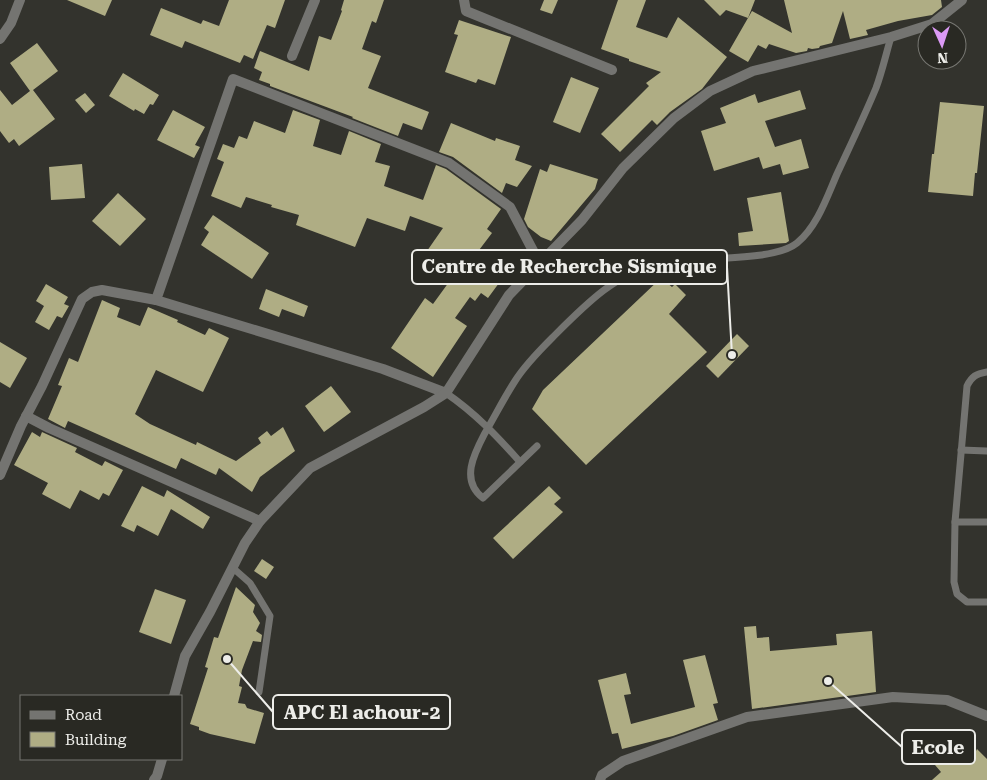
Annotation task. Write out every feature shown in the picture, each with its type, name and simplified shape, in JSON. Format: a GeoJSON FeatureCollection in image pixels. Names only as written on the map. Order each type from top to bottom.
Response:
{"type":"FeatureCollection","features":[{"type":"Feature","properties":{"kind":"street"},"geometry":{"type":"LineString","coordinates":[[0,38],[11,23],[20,0]]}},
{"type":"Feature","properties":{"kind":"street"},"geometry":{"type":"LineString","coordinates":[[292,56],[315,0]]}},
{"type":"Feature","properties":{"kind":"street"},"geometry":{"type":"LineString","coordinates":[[464,0],[466,11],[612,70]]}},
{"type":"Feature","properties":{"kind":"street"},"geometry":{"type":"LineString","coordinates":[[174,695],[185,656],[245,543],[260,521],[310,468],[424,407],[446,393],[509,295],[539,262],[582,220],[623,168],[674,118],[710,91],[753,71],[891,37],[932,24],[962,0]]}},
{"type":"Feature","properties":{"kind":"street"},"geometry":{"type":"LineString","coordinates":[[156,300],[233,79],[449,163],[510,207],[539,262]]}},
{"type":"Feature","properties":{"kind":"street"},"geometry":{"type":"LineString","coordinates":[[0,475],[82,300],[92,292],[102,290],[156,300],[383,369],[446,393]]}},
{"type":"Feature","properties":{"kind":"street"},"geometry":{"type":"LineString","coordinates":[[26,416],[49,428],[260,521]]}},
{"type":"Feature","properties":{"kind":"street"},"geometry":{"type":"LineString","coordinates":[[600,780],[602,775],[623,760],[747,716],[893,697],[947,700],[987,716]]}},
{"type":"Feature","properties":{"kind":"street"},"geometry":{"type":"LineString","coordinates":[[154,780],[162,760]]}},
{"type":"Feature","properties":{"kind":"lane"},"geometry":{"type":"LineString","coordinates":[[537,446],[483,498],[471,484],[470,471],[480,444],[516,380],[540,350],[602,292],[634,272],[659,263],[777,252],[796,243],[810,227],[825,201],[876,86],[891,37]]}},
{"type":"Feature","properties":{"kind":"lane"},"geometry":{"type":"LineString","coordinates":[[987,372],[971,377],[967,386],[955,522],[954,582],[957,594],[967,602],[987,602]]}},
{"type":"Feature","properties":{"kind":"lane"},"geometry":{"type":"LineString","coordinates":[[446,393],[466,406],[489,427],[520,462]]}},
{"type":"Feature","properties":{"kind":"lane"},"geometry":{"type":"LineString","coordinates":[[961,450],[987,451]]}},
{"type":"Feature","properties":{"kind":"lane"},"geometry":{"type":"LineString","coordinates":[[955,522],[987,522]]}},
{"type":"Feature","properties":{"kind":"lane"},"geometry":{"type":"LineString","coordinates":[[233,568],[250,583],[270,616],[259,692]]}},
{"type":"Feature","properties":{"kind":"building"},"geometry":{"type":"Polygon","coordinates":[[[67,0],[112,0],[105,16],[67,0]]]}},
{"type":"Feature","properties":{"kind":"building"},"geometry":{"type":"Polygon","coordinates":[[[229,0],[285,0],[275,28],[267,25],[253,59],[244,55],[240,63],[185,41],[182,48],[150,35],[161,8],[201,24],[203,20],[219,26],[229,0]]]}},
{"type":"Feature","properties":{"kind":"building"},"geometry":{"type":"Polygon","coordinates":[[[344,0],[384,0],[376,23],[372,21],[362,49],[381,56],[368,88],[429,112],[422,130],[403,123],[398,136],[259,80],[262,72],[254,68],[260,51],[309,71],[319,36],[331,40],[344,0]]]}},
{"type":"Feature","properties":{"kind":"building"},"geometry":{"type":"Polygon","coordinates":[[[544,0],[558,0],[552,14],[540,10],[544,0]]]}},
{"type":"Feature","properties":{"kind":"building"},"geometry":{"type":"Polygon","coordinates":[[[618,0],[646,0],[636,27],[667,38],[678,17],[727,57],[702,89],[670,112],[657,125],[652,120],[620,152],[601,134],[649,86],[646,83],[661,72],[601,49],[618,0]]]}},
{"type":"Feature","properties":{"kind":"building"},"geometry":{"type":"Polygon","coordinates":[[[704,0],[755,0],[748,18],[726,10],[720,16],[704,0]]]}},
{"type":"Feature","properties":{"kind":"building"},"geometry":{"type":"Polygon","coordinates":[[[784,0],[941,0],[942,7],[932,15],[898,21],[866,30],[868,35],[850,39],[843,11],[832,43],[820,46],[819,48],[808,48],[807,51],[796,53],[769,44],[766,49],[758,45],[748,62],[729,51],[752,11],[792,33],[784,0]]]}},
{"type":"Feature","properties":{"kind":"building"},"geometry":{"type":"Polygon","coordinates":[[[459,20],[511,37],[495,85],[478,79],[476,83],[445,72],[458,35],[454,34],[459,20]]]}},
{"type":"Feature","properties":{"kind":"building"},"geometry":{"type":"Polygon","coordinates":[[[37,43],[58,71],[33,90],[55,119],[19,146],[14,139],[9,143],[0,131],[0,90],[12,105],[30,91],[10,63],[37,43]]]}},
{"type":"Feature","properties":{"kind":"building"},"geometry":{"type":"Polygon","coordinates":[[[123,73],[159,95],[144,114],[135,109],[134,111],[109,96],[123,73]]]}},
{"type":"Feature","properties":{"kind":"building"},"geometry":{"type":"Polygon","coordinates":[[[571,77],[599,88],[580,133],[553,122],[571,77]]]}},
{"type":"Feature","properties":{"kind":"building"},"geometry":{"type":"Polygon","coordinates":[[[800,90],[806,109],[765,121],[775,147],[801,139],[809,168],[783,175],[780,164],[763,169],[759,157],[714,171],[701,131],[726,123],[720,108],[755,94],[758,103],[800,90]]]}},
{"type":"Feature","properties":{"kind":"building"},"geometry":{"type":"Polygon","coordinates":[[[85,93],[95,105],[86,113],[75,100],[85,93]]]}},
{"type":"Feature","properties":{"kind":"building"},"geometry":{"type":"Polygon","coordinates":[[[940,102],[984,106],[973,196],[928,192],[940,102]]]}},
{"type":"Feature","properties":{"kind":"building"},"geometry":{"type":"Polygon","coordinates":[[[173,110],[205,127],[195,145],[200,147],[194,158],[157,140],[173,110]]]}},
{"type":"Feature","properties":{"kind":"building"},"geometry":{"type":"Polygon","coordinates":[[[293,110],[320,120],[313,146],[341,155],[349,131],[381,144],[375,162],[390,166],[384,186],[423,200],[436,165],[446,169],[501,209],[487,229],[492,233],[470,262],[499,283],[488,298],[481,293],[475,301],[470,297],[455,318],[467,326],[433,377],[391,348],[425,298],[433,304],[457,271],[427,251],[443,228],[410,216],[405,231],[367,218],[355,247],[296,225],[299,215],[271,207],[272,205],[246,197],[241,208],[211,196],[224,162],[217,159],[223,144],[234,148],[239,136],[247,139],[254,121],[285,133],[293,110]]]}},
{"type":"Feature","properties":{"kind":"building"},"geometry":{"type":"Polygon","coordinates":[[[451,123],[495,141],[496,138],[520,146],[515,160],[532,166],[517,187],[506,183],[502,193],[453,157],[439,152],[451,123]]]}},
{"type":"Feature","properties":{"kind":"building"},"geometry":{"type":"Polygon","coordinates":[[[82,164],[85,198],[51,200],[49,167],[82,164]]]}},
{"type":"Feature","properties":{"kind":"building"},"geometry":{"type":"Polygon","coordinates":[[[550,164],[598,179],[595,189],[551,241],[541,237],[528,227],[524,219],[540,169],[547,172],[550,164]]]}},
{"type":"Feature","properties":{"kind":"building"},"geometry":{"type":"Polygon","coordinates":[[[781,192],[789,241],[786,243],[739,246],[738,233],[753,231],[747,198],[781,192]]]}},
{"type":"Feature","properties":{"kind":"building"},"geometry":{"type":"Polygon","coordinates":[[[118,193],[146,219],[120,246],[92,221],[118,193]]]}},
{"type":"Feature","properties":{"kind":"building"},"geometry":{"type":"Polygon","coordinates":[[[213,215],[269,253],[252,279],[201,245],[209,232],[204,228],[213,215]]]}},
{"type":"Feature","properties":{"kind":"building"},"geometry":{"type":"Polygon","coordinates":[[[661,278],[672,287],[675,284],[686,295],[669,314],[707,352],[586,465],[532,409],[543,390],[661,278]]]}},
{"type":"Feature","properties":{"kind":"building"},"geometry":{"type":"Polygon","coordinates":[[[46,284],[68,297],[64,304],[69,306],[62,318],[57,316],[49,330],[35,322],[44,306],[36,301],[46,284]]]}},
{"type":"Feature","properties":{"kind":"building"},"geometry":{"type":"Polygon","coordinates":[[[266,289],[308,306],[304,317],[282,309],[279,317],[259,309],[266,289]]]}},
{"type":"Feature","properties":{"kind":"building"},"geometry":{"type":"Polygon","coordinates":[[[102,300],[120,308],[117,317],[140,326],[148,307],[178,320],[177,322],[205,335],[209,328],[229,338],[203,392],[156,370],[135,414],[150,424],[196,445],[197,442],[236,461],[261,443],[258,438],[267,431],[271,436],[283,427],[295,451],[260,477],[252,492],[219,468],[216,475],[181,458],[176,469],[68,421],[65,428],[48,419],[62,386],[58,385],[69,358],[78,362],[102,300]]]}},
{"type":"Feature","properties":{"kind":"building"},"geometry":{"type":"Polygon","coordinates":[[[737,334],[749,346],[718,378],[706,366],[737,334]]]}},
{"type":"Feature","properties":{"kind":"building"},"geometry":{"type":"Polygon","coordinates":[[[0,342],[27,358],[10,388],[0,382],[0,342]]]}},
{"type":"Feature","properties":{"kind":"building"},"geometry":{"type":"Polygon","coordinates":[[[331,386],[351,412],[324,432],[305,406],[331,386]]]}},
{"type":"Feature","properties":{"kind":"building"},"geometry":{"type":"Polygon","coordinates":[[[32,432],[40,437],[42,432],[77,448],[75,452],[102,466],[105,461],[123,470],[109,496],[103,493],[99,500],[80,490],[70,509],[42,494],[48,483],[14,465],[32,432]]]}},
{"type":"Feature","properties":{"kind":"building"},"geometry":{"type":"Polygon","coordinates":[[[142,486],[164,497],[167,490],[210,517],[203,529],[171,509],[158,536],[137,525],[134,532],[121,526],[142,486]]]}},
{"type":"Feature","properties":{"kind":"building"},"geometry":{"type":"Polygon","coordinates":[[[549,486],[561,498],[554,504],[563,512],[513,559],[493,538],[549,486]]]}},
{"type":"Feature","properties":{"kind":"building"},"geometry":{"type":"Polygon","coordinates":[[[262,559],[274,567],[266,579],[254,571],[262,559]]]}},
{"type":"Feature","properties":{"kind":"building"},"geometry":{"type":"Polygon","coordinates":[[[236,587],[255,605],[253,612],[260,623],[256,631],[262,635],[261,642],[253,641],[242,670],[239,686],[242,687],[238,703],[245,704],[247,708],[264,713],[255,744],[210,734],[190,724],[208,668],[205,667],[214,637],[218,638],[236,587]]]}},
{"type":"Feature","properties":{"kind":"building"},"geometry":{"type":"Polygon","coordinates":[[[155,589],[186,600],[171,644],[139,632],[155,589]]]}},
{"type":"Feature","properties":{"kind":"building"},"geometry":{"type":"Polygon","coordinates":[[[756,626],[757,638],[769,637],[770,651],[837,645],[836,634],[872,631],[876,692],[752,709],[744,627],[756,626]]]}},
{"type":"Feature","properties":{"kind":"building"},"geometry":{"type":"Polygon","coordinates":[[[705,655],[718,703],[713,704],[718,720],[673,736],[622,749],[618,733],[612,734],[598,680],[626,673],[631,694],[624,695],[631,724],[695,707],[683,660],[705,655]]]}},
{"type":"Feature","properties":{"kind":"building"},"geometry":{"type":"Polygon","coordinates":[[[957,744],[962,750],[969,744],[987,759],[987,780],[932,780],[941,772],[935,765],[957,744]]]}},
{"type":"Feature","properties":{"kind":"place","name":"Centre de Recherche Sismique"},"geometry":{"type":"Point","coordinates":[732,355]}},
{"type":"Feature","properties":{"kind":"place","name":"APC El achour-2"},"geometry":{"type":"Point","coordinates":[227,659]}},
{"type":"Feature","properties":{"kind":"place","name":"Ecole"},"geometry":{"type":"Point","coordinates":[828,681]}}]}
